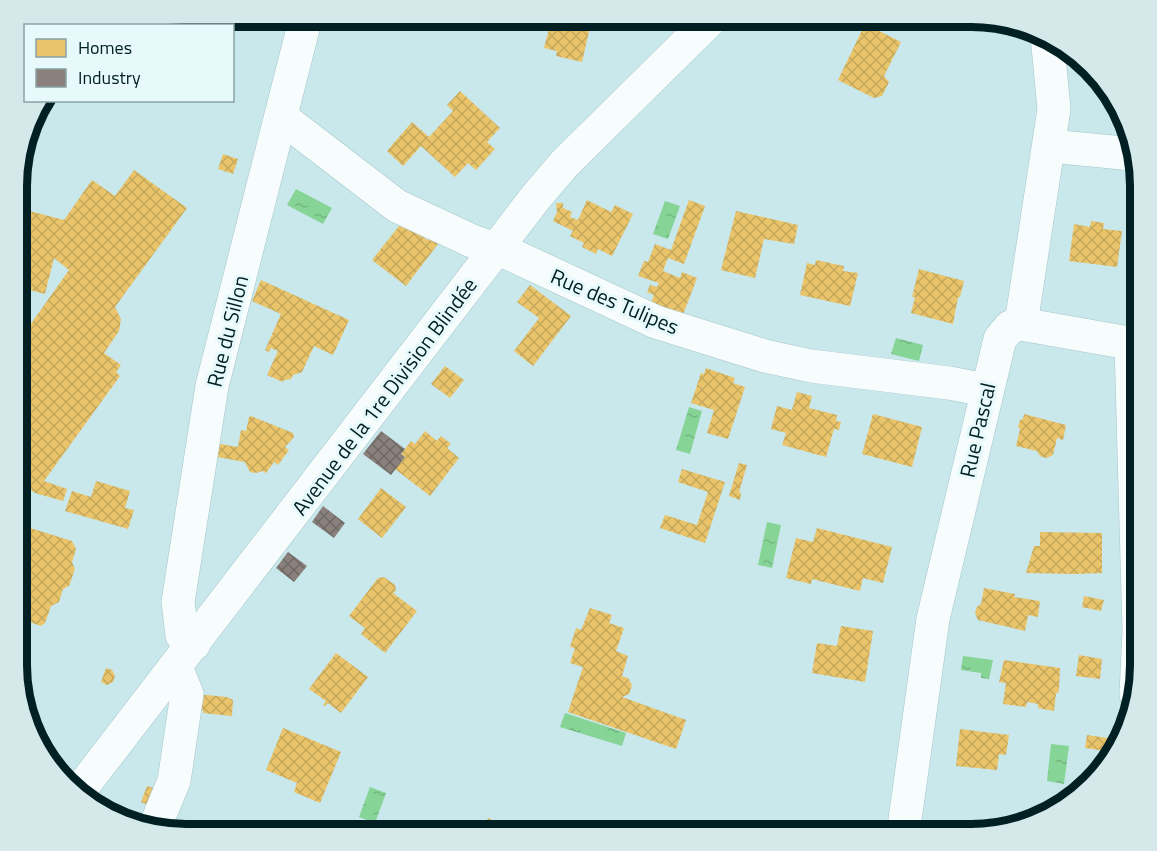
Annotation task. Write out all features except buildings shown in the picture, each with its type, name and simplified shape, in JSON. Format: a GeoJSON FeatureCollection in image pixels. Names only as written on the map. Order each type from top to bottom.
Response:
{"type":"FeatureCollection","features":[{"type":"Feature","properties":{"kind":"street","name":"Rue du Sillon"},"geometry":{"type":"LineString","coordinates":[[157,821],[174,781],[187,694],[178,602],[210,398],[303,27]]}},
{"type":"Feature","properties":{"kind":"street","name":"Avenue de la 1re Division Blindée"},"geometry":{"type":"LineString","coordinates":[[83,786],[536,197],[565,163],[703,27]]}},
{"type":"Feature","properties":{"kind":"street"},"geometry":{"type":"LineString","coordinates":[[1048,47],[1054,109],[1021,324],[1130,343]]}},
{"type":"Feature","properties":{"kind":"street","name":"Rue des Tulipes"},"geometry":{"type":"LineString","coordinates":[[280,117],[397,206],[472,242],[497,249],[656,322],[765,356],[811,366],[949,383],[986,390]]}},
{"type":"Feature","properties":{"kind":"street"},"geometry":{"type":"LineString","coordinates":[[1050,146],[1127,153]]}},
{"type":"Feature","properties":{"kind":"street","name":"Rue Pascal"},"geometry":{"type":"LineString","coordinates":[[904,824],[933,618],[986,390],[1000,339],[1010,327],[1021,324]]}},
{"type":"Feature","properties":{"kind":"water"},"geometry":{"type":"Polygon","coordinates":[[[296,189],[332,208],[323,224],[287,205],[296,189]]]}},
{"type":"Feature","properties":{"kind":"water"},"geometry":{"type":"Polygon","coordinates":[[[665,201],[680,206],[668,239],[653,234],[665,201]]]}},
{"type":"Feature","properties":{"kind":"water"},"geometry":{"type":"Polygon","coordinates":[[[896,338],[923,345],[919,361],[891,354],[896,338]]]}},
{"type":"Feature","properties":{"kind":"water"},"geometry":{"type":"Polygon","coordinates":[[[689,407],[702,411],[690,454],[676,450],[689,407]]]}},
{"type":"Feature","properties":{"kind":"water"},"geometry":{"type":"Polygon","coordinates":[[[767,522],[781,525],[772,568],[758,565],[767,522]]]}},
{"type":"Feature","properties":{"kind":"water"},"geometry":{"type":"Polygon","coordinates":[[[963,656],[993,660],[989,679],[981,678],[981,673],[961,670],[963,656]]]}},
{"type":"Feature","properties":{"kind":"water"},"geometry":{"type":"Polygon","coordinates":[[[565,713],[626,733],[622,746],[560,727],[565,713]]]}},
{"type":"Feature","properties":{"kind":"water"},"geometry":{"type":"Polygon","coordinates":[[[1051,744],[1069,746],[1064,784],[1047,781],[1051,744]]]}},
{"type":"Feature","properties":{"kind":"water"},"geometry":{"type":"Polygon","coordinates":[[[370,787],[386,793],[375,823],[359,817],[370,787]]]}}]}
